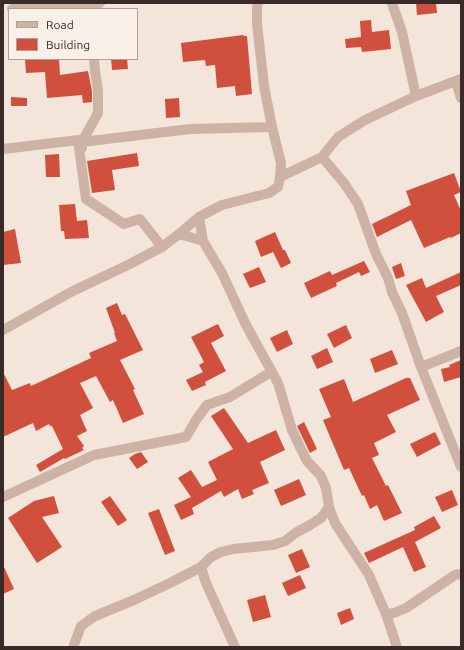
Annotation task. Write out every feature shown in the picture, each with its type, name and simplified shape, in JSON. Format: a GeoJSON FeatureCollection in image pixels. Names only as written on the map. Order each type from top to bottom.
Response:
{"type":"FeatureCollection","features":[{"type":"Feature","properties":{"kind":"street"},"geometry":{"type":"LineString","coordinates":[[24,8],[100,3]]}},
{"type":"Feature","properties":{"kind":"street"},"geometry":{"type":"LineString","coordinates":[[3,330],[71,292],[162,247],[199,217],[222,205],[269,193],[278,187],[281,163],[264,86],[257,24],[258,3]]}},
{"type":"Feature","properties":{"kind":"street"},"geometry":{"type":"LineString","coordinates":[[392,3],[402,32],[416,96]]}},
{"type":"Feature","properties":{"kind":"street"},"geometry":{"type":"LineString","coordinates":[[86,199],[82,142],[98,113],[98,91],[94,71],[94,60]]}},
{"type":"Feature","properties":{"kind":"street"},"geometry":{"type":"LineString","coordinates":[[280,177],[322,157],[338,137],[365,120],[416,96],[458,80],[461,98]]}},
{"type":"Feature","properties":{"kind":"street"},"geometry":{"type":"LineString","coordinates":[[82,142],[190,129],[272,127]]}},
{"type":"Feature","properties":{"kind":"street"},"geometry":{"type":"LineString","coordinates":[[3,149],[78,140],[86,199],[124,224],[140,219],[162,247]]}},
{"type":"Feature","properties":{"kind":"street"},"geometry":{"type":"LineString","coordinates":[[322,157],[344,183],[358,204],[376,254],[388,278],[392,292],[402,313],[421,366],[461,467]]}},
{"type":"Feature","properties":{"kind":"street"},"geometry":{"type":"LineString","coordinates":[[199,217],[203,241],[222,273],[245,323],[278,383],[292,430],[308,461],[321,476],[326,488],[329,507],[335,523],[369,575],[386,614],[397,647]]}},
{"type":"Feature","properties":{"kind":"street"},"geometry":{"type":"LineString","coordinates":[[179,234],[203,241]]}},
{"type":"Feature","properties":{"kind":"street"},"geometry":{"type":"LineString","coordinates":[[421,366],[461,351]]}},
{"type":"Feature","properties":{"kind":"street"},"geometry":{"type":"LineString","coordinates":[[3,497],[94,455],[186,436],[207,405],[230,397],[271,372]]}},
{"type":"Feature","properties":{"kind":"street"},"geometry":{"type":"LineString","coordinates":[[74,647],[81,626],[95,616],[141,597],[201,567],[212,557],[221,552],[239,548],[273,545],[285,541],[321,518],[329,507]]}},
{"type":"Feature","properties":{"kind":"street"},"geometry":{"type":"LineString","coordinates":[[201,567],[206,583],[235,647]]}},
{"type":"Feature","properties":{"kind":"street"},"geometry":{"type":"LineString","coordinates":[[386,614],[406,608],[455,575],[461,574]]}},
{"type":"Feature","properties":{"kind":"building"},"geometry":{"type":"Polygon","coordinates":[[[416,3],[436,3],[437,13],[417,15],[416,3]]]}},
{"type":"Feature","properties":{"kind":"building"},"geometry":{"type":"Polygon","coordinates":[[[371,20],[372,32],[389,30],[391,49],[362,52],[361,47],[346,48],[345,39],[361,37],[360,21],[371,20]]]}},
{"type":"Feature","properties":{"kind":"building"},"geometry":{"type":"Polygon","coordinates":[[[243,35],[247,36],[252,94],[236,96],[235,86],[217,88],[215,65],[206,66],[205,60],[183,62],[181,43],[243,35]]]}},
{"type":"Feature","properties":{"kind":"building"},"geometry":{"type":"Polygon","coordinates":[[[25,60],[59,60],[60,75],[88,71],[92,91],[92,102],[83,103],[82,95],[47,98],[45,72],[26,73],[25,60]]]}},
{"type":"Feature","properties":{"kind":"building"},"geometry":{"type":"Polygon","coordinates":[[[111,60],[127,60],[128,69],[112,70],[111,60]]]}},
{"type":"Feature","properties":{"kind":"building"},"geometry":{"type":"Polygon","coordinates":[[[11,97],[27,98],[27,106],[11,106],[11,97]]]}},
{"type":"Feature","properties":{"kind":"building"},"geometry":{"type":"Polygon","coordinates":[[[179,98],[180,117],[166,118],[165,99],[179,98]]]}},
{"type":"Feature","properties":{"kind":"building"},"geometry":{"type":"Polygon","coordinates":[[[137,153],[139,166],[112,170],[115,190],[92,193],[87,161],[137,153]]]}},
{"type":"Feature","properties":{"kind":"building"},"geometry":{"type":"Polygon","coordinates":[[[59,154],[60,177],[46,177],[45,155],[59,154]]]}},
{"type":"Feature","properties":{"kind":"building"},"geometry":{"type":"Polygon","coordinates":[[[454,173],[461,192],[454,195],[461,211],[461,233],[424,248],[411,220],[377,237],[372,224],[411,205],[406,191],[454,173]]]}},
{"type":"Feature","properties":{"kind":"building"},"geometry":{"type":"Polygon","coordinates":[[[75,204],[77,221],[87,220],[89,238],[65,239],[64,231],[61,231],[59,205],[75,204]]]}},
{"type":"Feature","properties":{"kind":"building"},"geometry":{"type":"Polygon","coordinates":[[[15,229],[21,263],[3,265],[3,232],[15,229]]]}},
{"type":"Feature","properties":{"kind":"building"},"geometry":{"type":"Polygon","coordinates":[[[275,232],[291,263],[281,268],[273,252],[261,257],[255,241],[275,232]]]}},
{"type":"Feature","properties":{"kind":"building"},"geometry":{"type":"Polygon","coordinates":[[[364,261],[370,272],[361,276],[359,272],[336,283],[337,286],[311,298],[304,283],[330,271],[332,275],[364,261]]]}},
{"type":"Feature","properties":{"kind":"building"},"geometry":{"type":"Polygon","coordinates":[[[401,263],[405,276],[396,279],[392,267],[401,263]]]}},
{"type":"Feature","properties":{"kind":"building"},"geometry":{"type":"Polygon","coordinates":[[[259,267],[266,282],[250,288],[243,274],[259,267]]]}},
{"type":"Feature","properties":{"kind":"building"},"geometry":{"type":"Polygon","coordinates":[[[461,272],[461,285],[436,296],[444,312],[426,322],[406,285],[422,278],[426,288],[461,272]]]}},
{"type":"Feature","properties":{"kind":"building"},"geometry":{"type":"Polygon","coordinates":[[[117,303],[122,315],[125,314],[143,350],[120,360],[135,389],[133,390],[144,414],[123,423],[113,400],[110,402],[96,376],[80,383],[93,408],[80,415],[87,431],[77,436],[84,446],[82,448],[84,450],[65,459],[64,458],[40,472],[36,465],[63,449],[52,426],[49,424],[36,431],[33,423],[3,437],[3,372],[12,390],[30,383],[31,386],[91,358],[89,353],[117,341],[106,308],[117,303]]]}},
{"type":"Feature","properties":{"kind":"building"},"geometry":{"type":"Polygon","coordinates":[[[218,324],[224,336],[211,343],[226,371],[205,382],[206,385],[192,391],[186,380],[203,372],[199,365],[204,362],[191,337],[218,324]]]}},
{"type":"Feature","properties":{"kind":"building"},"geometry":{"type":"Polygon","coordinates":[[[346,325],[352,338],[334,348],[327,334],[346,325]]]}},
{"type":"Feature","properties":{"kind":"building"},"geometry":{"type":"Polygon","coordinates":[[[287,330],[293,344],[277,352],[270,338],[287,330]]]}},
{"type":"Feature","properties":{"kind":"building"},"geometry":{"type":"Polygon","coordinates":[[[327,348],[333,362],[317,369],[311,356],[327,348]]]}},
{"type":"Feature","properties":{"kind":"building"},"geometry":{"type":"Polygon","coordinates":[[[392,350],[398,364],[375,373],[370,359],[392,350]]]}},
{"type":"Feature","properties":{"kind":"building"},"geometry":{"type":"Polygon","coordinates":[[[461,360],[461,377],[444,382],[441,369],[450,367],[449,365],[461,360]]]}},
{"type":"Feature","properties":{"kind":"building"},"geometry":{"type":"Polygon","coordinates":[[[406,378],[410,378],[420,400],[387,415],[396,432],[374,443],[379,455],[372,458],[402,513],[384,521],[377,505],[370,509],[349,468],[344,470],[323,420],[331,417],[319,389],[344,379],[353,402],[406,378]]]}},
{"type":"Feature","properties":{"kind":"building"},"geometry":{"type":"Polygon","coordinates":[[[224,408],[248,443],[276,430],[285,450],[260,462],[269,483],[252,490],[254,494],[242,499],[238,489],[224,497],[221,491],[192,508],[194,514],[181,520],[174,505],[191,497],[178,478],[191,470],[202,487],[217,480],[208,462],[233,449],[211,416],[224,408]]]}},
{"type":"Feature","properties":{"kind":"building"},"geometry":{"type":"Polygon","coordinates":[[[304,422],[317,449],[310,453],[297,426],[304,422]]]}},
{"type":"Feature","properties":{"kind":"building"},"geometry":{"type":"Polygon","coordinates":[[[435,432],[441,444],[417,457],[410,444],[435,432]]]}},
{"type":"Feature","properties":{"kind":"building"},"geometry":{"type":"Polygon","coordinates":[[[141,452],[148,462],[137,469],[129,458],[141,452]]]}},
{"type":"Feature","properties":{"kind":"building"},"geometry":{"type":"Polygon","coordinates":[[[299,479],[306,495],[281,506],[274,490],[299,479]]]}},
{"type":"Feature","properties":{"kind":"building"},"geometry":{"type":"Polygon","coordinates":[[[452,490],[458,505],[442,512],[435,497],[452,490]]]}},
{"type":"Feature","properties":{"kind":"building"},"geometry":{"type":"Polygon","coordinates":[[[54,496],[59,513],[42,517],[62,547],[37,563],[8,518],[34,501],[54,496]]]}},
{"type":"Feature","properties":{"kind":"building"},"geometry":{"type":"Polygon","coordinates":[[[110,496],[127,520],[118,526],[101,502],[110,496]]]}},
{"type":"Feature","properties":{"kind":"building"},"geometry":{"type":"Polygon","coordinates":[[[159,509],[175,551],[165,555],[148,513],[159,509]]]}},
{"type":"Feature","properties":{"kind":"building"},"geometry":{"type":"Polygon","coordinates":[[[434,516],[441,528],[415,542],[426,567],[414,572],[403,547],[369,563],[364,553],[415,530],[414,527],[434,516]]]}},
{"type":"Feature","properties":{"kind":"building"},"geometry":{"type":"Polygon","coordinates":[[[302,549],[310,567],[296,573],[288,555],[302,549]]]}},
{"type":"Feature","properties":{"kind":"building"},"geometry":{"type":"Polygon","coordinates":[[[3,565],[14,589],[3,594],[3,565]]]}},
{"type":"Feature","properties":{"kind":"building"},"geometry":{"type":"Polygon","coordinates":[[[300,575],[306,588],[288,596],[282,583],[300,575]]]}},
{"type":"Feature","properties":{"kind":"building"},"geometry":{"type":"Polygon","coordinates":[[[265,595],[271,617],[253,622],[247,600],[265,595]]]}},
{"type":"Feature","properties":{"kind":"building"},"geometry":{"type":"Polygon","coordinates":[[[350,608],[354,619],[341,625],[337,613],[350,608]]]}}]}
